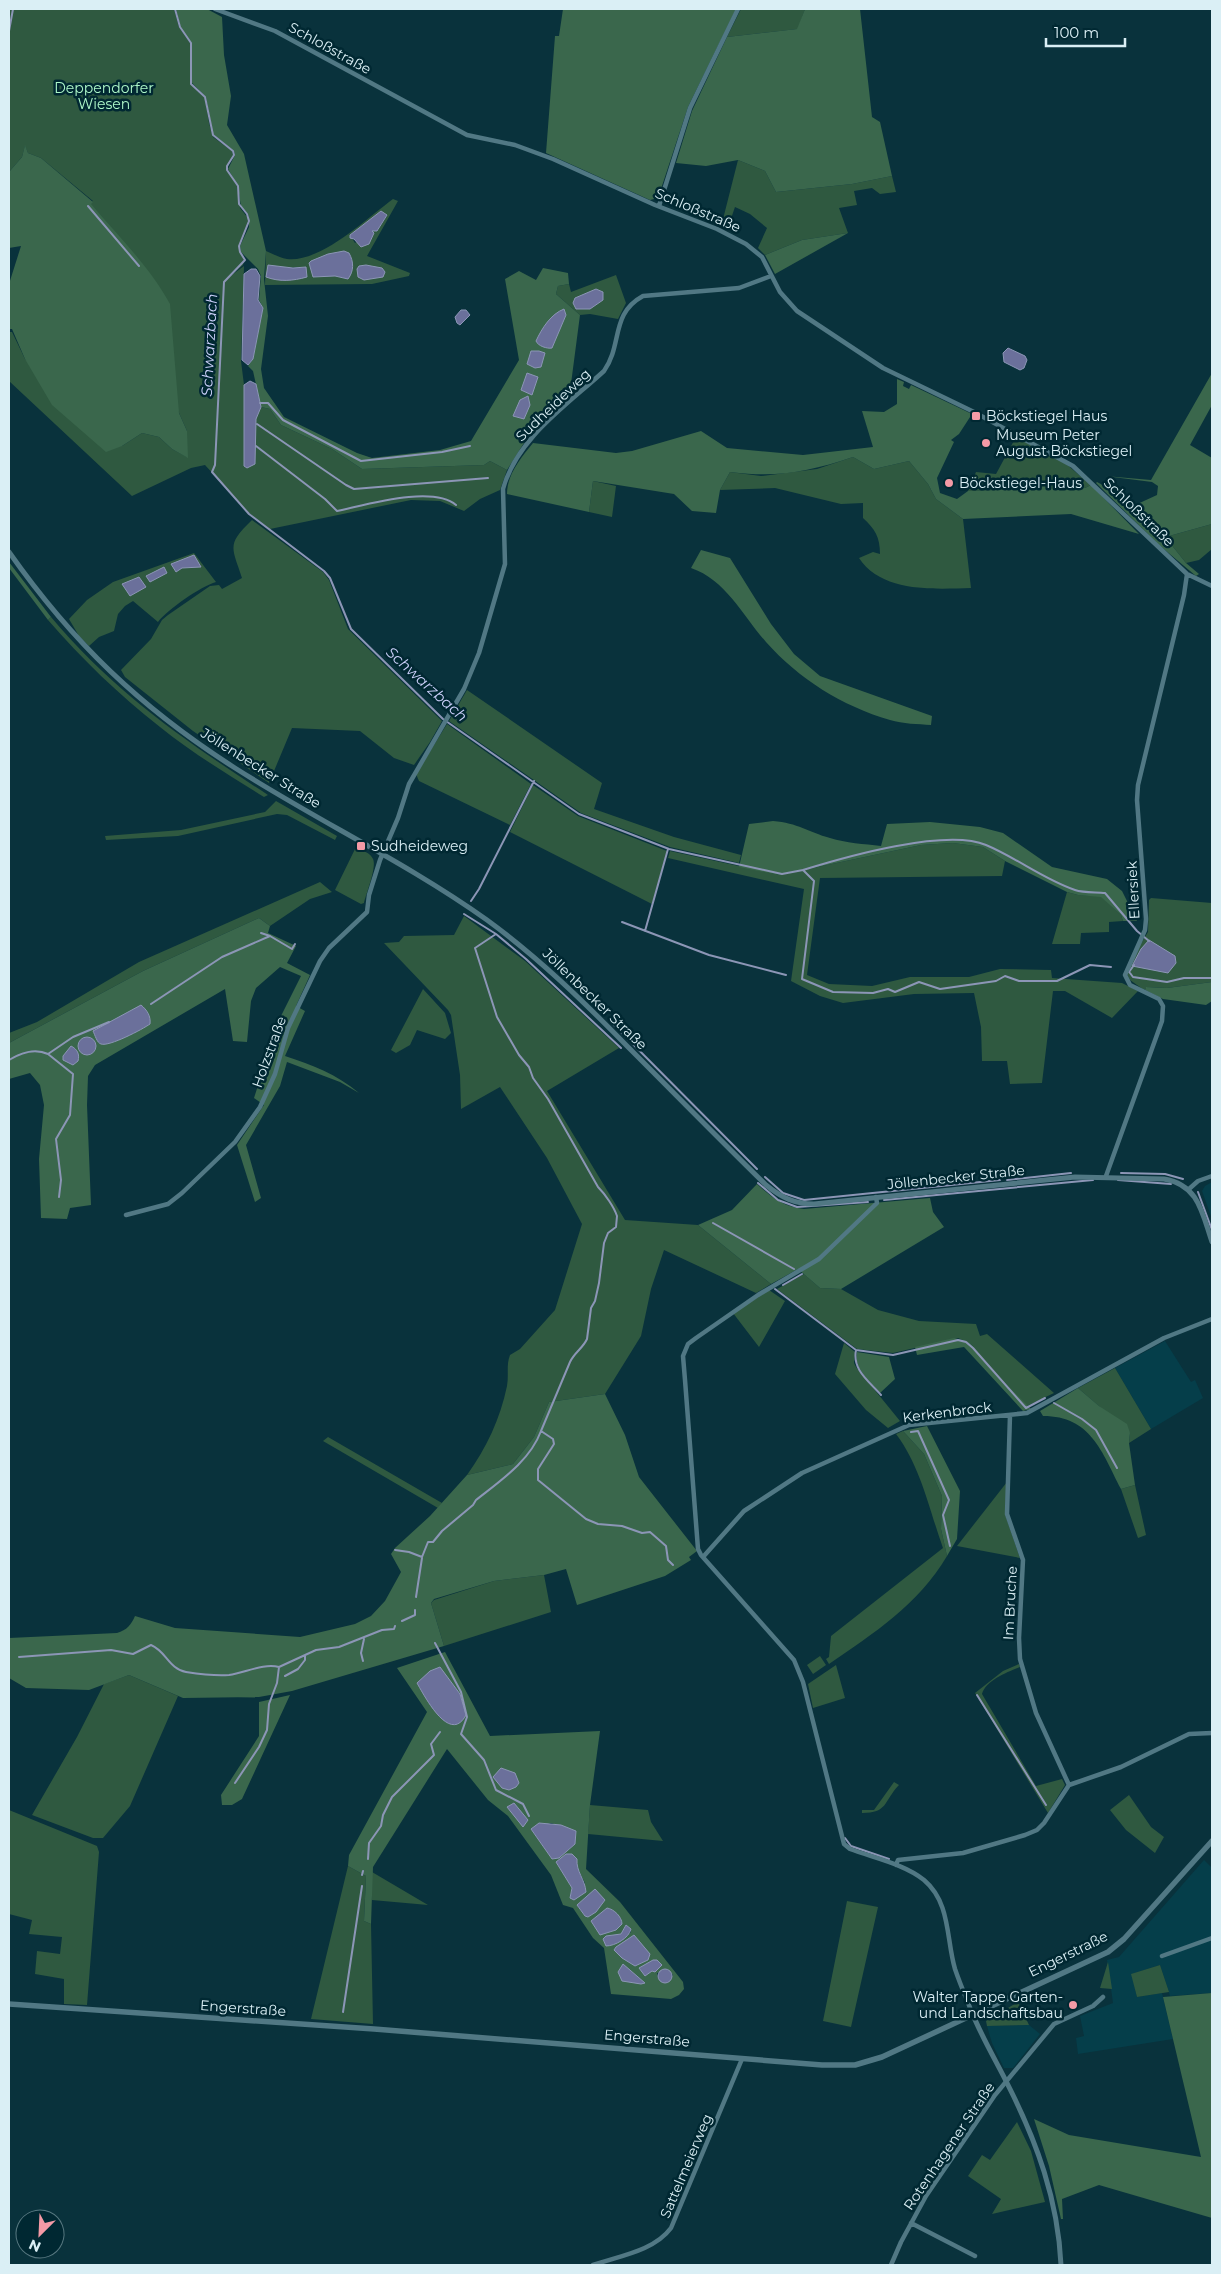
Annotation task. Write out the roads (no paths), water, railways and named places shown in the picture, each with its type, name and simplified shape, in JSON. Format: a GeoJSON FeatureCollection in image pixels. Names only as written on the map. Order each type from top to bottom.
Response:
{"type":"FeatureCollection","features":[{"type":"Feature","properties":{"kind":"main road","name":"Engerstraße"},"geometry":{"type":"LineString","coordinates":[[9,2004],[320,2025],[834,2066],[855,2065],[882,2057],[1108,1952],[1124,1939],[1212,1841]]}},
{"type":"Feature","properties":{"kind":"street","name":"Schloßstraße"},"geometry":{"type":"LineString","coordinates":[[215,9],[275,31],[467,135],[501,141],[543,155],[659,206],[717,229],[746,244],[762,257],[780,292],[792,307],[872,362],[974,412],[1080,471],[1187,574],[1212,586]]}},
{"type":"Feature","properties":{"kind":"street"},"geometry":{"type":"LineString","coordinates":[[659,206],[690,108],[738,9]]}},
{"type":"Feature","properties":{"kind":"street","name":"Sudheideweg"},"geometry":{"type":"LineString","coordinates":[[382,854],[415,770],[447,720],[474,669],[503,572],[503,489],[506,478],[523,448],[604,371],[612,355],[620,321],[625,310],[637,300],[643,296],[739,288],[771,276]]}},
{"type":"Feature","properties":{"kind":"street","name":"Jöllenbecker Straße"},"geometry":{"type":"LineString","coordinates":[[9,552],[31,583],[76,638],[114,676],[146,704],[233,767],[458,900],[530,952],[576,994],[766,1185],[781,1196],[805,1204],[1074,1177],[1106,1176],[1174,1180],[1189,1189]]}},
{"type":"Feature","properties":{"kind":"street","name":"Ellersiek"},"geometry":{"type":"LineString","coordinates":[[1106,1176],[1162,1022],[1162,1003],[1159,999],[1130,984],[1125,975],[1143,935],[1146,919],[1146,895],[1137,800],[1138,785],[1184,596],[1187,574]]}},
{"type":"Feature","properties":{"kind":"street","name":"Holzstraße"},"geometry":{"type":"LineString","coordinates":[[126,1215],[159,1208],[176,1197],[235,1142],[248,1125],[260,1107],[275,1074],[288,1028],[309,980],[330,948],[367,912],[369,895],[382,854]]}},
{"type":"Feature","properties":{"kind":"street"},"geometry":{"type":"LineString","coordinates":[[1212,1176],[1198,1181],[1189,1189],[1200,1207],[1212,1242]]}},
{"type":"Feature","properties":{"kind":"street"},"geometry":{"type":"LineString","coordinates":[[876,1197],[877,1203],[819,1259],[730,1313],[696,1338],[685,1350],[683,1356],[684,1380],[698,1549],[794,1660],[803,1682],[842,1841],[850,1849],[896,1865],[923,1880],[937,1895],[947,1918],[955,1967],[972,2015]]}},
{"type":"Feature","properties":{"kind":"street","name":"Kerkenbrock"},"geometry":{"type":"LineString","coordinates":[[703,1557],[744,1511],[802,1473],[909,1425],[1010,1415],[1036,1410],[1164,1338],[1212,1319]]}},
{"type":"Feature","properties":{"kind":"street","name":"Im Bruche"},"geometry":{"type":"LineString","coordinates":[[1010,1415],[1007,1514],[1023,1560],[1018,1638],[1020,1659],[1036,1713],[1068,1785]]}},
{"type":"Feature","properties":{"kind":"street"},"geometry":{"type":"LineString","coordinates":[[896,1865],[898,1860],[963,1853],[1037,1830],[1047,1819],[1068,1785],[1121,1767],[1189,1734],[1212,1733]]}},
{"type":"Feature","properties":{"kind":"street"},"geometry":{"type":"LineString","coordinates":[[1162,1956],[1212,1938]]}},
{"type":"Feature","properties":{"kind":"street","name":"Rotenhagener Straße"},"geometry":{"type":"LineString","coordinates":[[892,2265],[926,2196],[1006,2082],[1054,2024],[1092,2006],[1103,1997]]}},
{"type":"Feature","properties":{"kind":"street","name":"Rotenhagener Straße"},"geometry":{"type":"LineString","coordinates":[[972,2015],[1030,2130],[1044,2168],[1057,2220],[1061,2265]]}},
{"type":"Feature","properties":{"kind":"street","name":"Sattelmeierweg"},"geometry":{"type":"LineString","coordinates":[[593,2265],[658,2241],[671,2228],[742,2059]]}},
{"type":"Feature","properties":{"kind":"street","name":"Rotenhagener Straße"},"geometry":{"type":"LineString","coordinates":[[912,2223],[975,2256]]}},
{"type":"Feature","properties":{"kind":"waterway"},"geometry":{"type":"LineString","coordinates":[[9,31],[13,9]]}},
{"type":"Feature","properties":{"kind":"waterway","name":"Schwarzbach"},"geometry":{"type":"LineString","coordinates":[[175,9],[180,27],[191,43],[191,84],[205,97],[213,135],[233,151],[234,155],[227,166],[227,170],[238,186],[239,204],[247,214],[249,221],[239,246],[245,260],[224,282],[215,465],[212,472],[249,514],[324,571],[330,578],[351,629],[443,719],[579,814],[669,849],[782,874],[803,870],[814,881],[802,979],[833,992],[873,993],[888,989],[895,992],[919,982],[940,989],[996,981],[1005,976],[1019,981],[1057,981],[1090,965],[1111,967]]}},
{"type":"Feature","properties":{"kind":"waterway"},"geometry":{"type":"LineString","coordinates":[[88,206],[139,266]]}},
{"type":"Feature","properties":{"kind":"waterway"},"geometry":{"type":"LineString","coordinates":[[260,403],[268,403],[283,420],[361,461],[442,452],[470,446]]}},
{"type":"Feature","properties":{"kind":"waterway"},"geometry":{"type":"LineString","coordinates":[[257,424],[354,489],[488,478]]}},
{"type":"Feature","properties":{"kind":"waterway"},"geometry":{"type":"LineString","coordinates":[[256,446],[325,499],[337,511],[381,501],[415,497],[445,499],[456,505]]}},
{"type":"Feature","properties":{"kind":"waterway"},"geometry":{"type":"LineString","coordinates":[[471,901],[479,889],[534,781]]}},
{"type":"Feature","properties":{"kind":"waterway"},"geometry":{"type":"LineString","coordinates":[[803,870],[895,846],[946,840],[968,841],[986,845],[997,850],[1052,880],[1075,890],[1105,893],[1137,931],[1149,941]]}},
{"type":"Feature","properties":{"kind":"waterway"},"geometry":{"type":"LineString","coordinates":[[645,931],[668,849]]}},
{"type":"Feature","properties":{"kind":"waterway"},"geometry":{"type":"LineString","coordinates":[[464,914],[496,934],[475,948],[497,1017],[519,1055],[529,1067],[533,1078],[548,1099],[598,1187],[604,1193],[617,1216],[616,1227],[608,1233],[604,1243],[599,1283],[595,1301],[591,1308],[587,1339],[570,1362],[541,1431],[553,1439],[554,1444],[538,1469],[538,1480],[586,1519],[598,1524],[622,1526],[642,1533],[650,1532],[666,1546],[668,1560],[673,1565]]}},
{"type":"Feature","properties":{"kind":"waterway"},"geometry":{"type":"LineString","coordinates":[[622,922],[709,955],[786,975]]}},
{"type":"Feature","properties":{"kind":"waterway"},"geometry":{"type":"LineString","coordinates":[[261,933],[270,936]]}},
{"type":"Feature","properties":{"kind":"waterway"},"geometry":{"type":"LineString","coordinates":[[496,934],[526,959],[621,1048]]}},
{"type":"Feature","properties":{"kind":"waterway"},"geometry":{"type":"LineString","coordinates":[[151,1004],[222,957],[270,936],[292,949],[295,944]]}},
{"type":"Feature","properties":{"kind":"waterway","name":"Schwarzbach"},"geometry":{"type":"LineString","coordinates":[[1129,972],[1134,965]]}},
{"type":"Feature","properties":{"kind":"waterway","name":"Schwarzbach"},"geometry":{"type":"LineString","coordinates":[[1130,973],[1133,977],[1167,982],[1184,978],[1212,978]]}},
{"type":"Feature","properties":{"kind":"waterway"},"geometry":{"type":"LineString","coordinates":[[609,1020],[757,1169]]}},
{"type":"Feature","properties":{"kind":"waterway"},"geometry":{"type":"LineString","coordinates":[[59,1197],[61,1180],[56,1139],[70,1115],[73,1074],[48,1054],[73,1037],[109,1022]]}},
{"type":"Feature","properties":{"kind":"waterway"},"geometry":{"type":"LineString","coordinates":[[9,1060],[28,1052],[38,1051],[48,1054]]}},
{"type":"Feature","properties":{"kind":"waterway"},"geometry":{"type":"LineString","coordinates":[[1007,1180],[1071,1173]]}},
{"type":"Feature","properties":{"kind":"waterway"},"geometry":{"type":"LineString","coordinates":[[1121,1173],[1165,1174],[1183,1179]]}},
{"type":"Feature","properties":{"kind":"waterway"},"geometry":{"type":"LineString","coordinates":[[765,1177],[783,1193],[804,1200],[1000,1180]]}},
{"type":"Feature","properties":{"kind":"waterway"},"geometry":{"type":"LineString","coordinates":[[884,1200],[1093,1180]]}},
{"type":"Feature","properties":{"kind":"waterway"},"geometry":{"type":"LineString","coordinates":[[1118,1180],[1171,1184]]}},
{"type":"Feature","properties":{"kind":"waterway"},"geometry":{"type":"LineString","coordinates":[[758,1183],[778,1200],[797,1207],[868,1202]]}},
{"type":"Feature","properties":{"kind":"waterway"},"geometry":{"type":"LineString","coordinates":[[1198,1192],[1212,1230]]}},
{"type":"Feature","properties":{"kind":"waterway"},"geometry":{"type":"LineString","coordinates":[[713,1223],[794,1269]]}},
{"type":"Feature","properties":{"kind":"waterway"},"geometry":{"type":"LineString","coordinates":[[783,1285],[802,1274]]}},
{"type":"Feature","properties":{"kind":"waterway"},"geometry":{"type":"LineString","coordinates":[[775,1289],[856,1350],[893,1355],[958,1340],[966,1342],[1026,1408],[1045,1398]]}},
{"type":"Feature","properties":{"kind":"waterway"},"geometry":{"type":"LineString","coordinates":[[856,1350],[855,1357],[859,1369],[881,1395]]}},
{"type":"Feature","properties":{"kind":"waterway"},"geometry":{"type":"LineString","coordinates":[[1054,1403],[1082,1419],[1096,1430],[1117,1468]]}},
{"type":"Feature","properties":{"kind":"waterway"},"geometry":{"type":"LineString","coordinates":[[395,1550],[409,1552],[422,1557],[428,1542],[433,1542],[442,1531],[473,1505],[476,1500],[522,1461],[530,1452],[541,1431]]}},
{"type":"Feature","properties":{"kind":"waterway"},"geometry":{"type":"LineString","coordinates":[[911,1432],[918,1431],[949,1500],[943,1515],[950,1546]]}},
{"type":"Feature","properties":{"kind":"waterway"},"geometry":{"type":"LineString","coordinates":[[416,1597],[422,1558]]}},
{"type":"Feature","properties":{"kind":"waterway"},"geometry":{"type":"LineString","coordinates":[[402,1621],[415,1615],[415,1610]]}},
{"type":"Feature","properties":{"kind":"waterway"},"geometry":{"type":"LineString","coordinates":[[235,1783],[259,1747],[267,1730],[269,1704],[277,1683],[279,1667],[316,1650],[339,1647],[382,1630],[394,1629],[395,1626]]}},
{"type":"Feature","properties":{"kind":"waterway"},"geometry":{"type":"LineString","coordinates":[[363,1661],[361,1653],[364,1639]]}},
{"type":"Feature","properties":{"kind":"waterway"},"geometry":{"type":"LineString","coordinates":[[435,1643],[461,1692],[467,1717],[461,1734],[484,1760],[496,1790],[523,1804],[529,1816]]}},
{"type":"Feature","properties":{"kind":"waterway"},"geometry":{"type":"LineString","coordinates":[[19,1657],[111,1650],[133,1654],[151,1645],[160,1651],[171,1664],[186,1672],[229,1675],[260,1667],[279,1667]]}},
{"type":"Feature","properties":{"kind":"waterway"},"geometry":{"type":"LineString","coordinates":[[285,1676],[298,1669],[305,1660],[305,1656]]}},
{"type":"Feature","properties":{"kind":"waterway"},"geometry":{"type":"LineString","coordinates":[[977,1695],[1046,1805]]}},
{"type":"Feature","properties":{"kind":"waterway"},"geometry":{"type":"LineString","coordinates":[[368,1859],[369,1843],[381,1826],[383,1815],[392,1797],[434,1755],[431,1744],[440,1732]]}},
{"type":"Feature","properties":{"kind":"waterway"},"geometry":{"type":"LineString","coordinates":[[845,1838],[851,1846],[889,1859]]}},
{"type":"Feature","properties":{"kind":"waterway"},"geometry":{"type":"LineString","coordinates":[[362,1875],[363,1871]]}},
{"type":"Feature","properties":{"kind":"waterway"},"geometry":{"type":"LineString","coordinates":[[343,2012],[362,1886]]}},
{"type":"Feature","properties":{"kind":"place","name":"Böckstiegel Haus"},"geometry":{"type":"Point","coordinates":[976,416]}},
{"type":"Feature","properties":{"kind":"place","name":"Museum Peter August Böckstiegel"},"geometry":{"type":"Point","coordinates":[986,443]}},
{"type":"Feature","properties":{"kind":"place","name":"Böckstiegel-Haus"},"geometry":{"type":"Point","coordinates":[949,483]}},
{"type":"Feature","properties":{"kind":"place","name":"Sudheideweg"},"geometry":{"type":"Point","coordinates":[361,846]}},
{"type":"Feature","properties":{"kind":"place","name":"Walter Tappe Garten- und Landschaftsbau"},"geometry":{"type":"Point","coordinates":[1073,2005]}},
{"type":"Feature","properties":{"kind":"park label","name":"Deppendorfer Wiesen"},"geometry":{"type":"Point","coordinates":[104,96]}}]}
